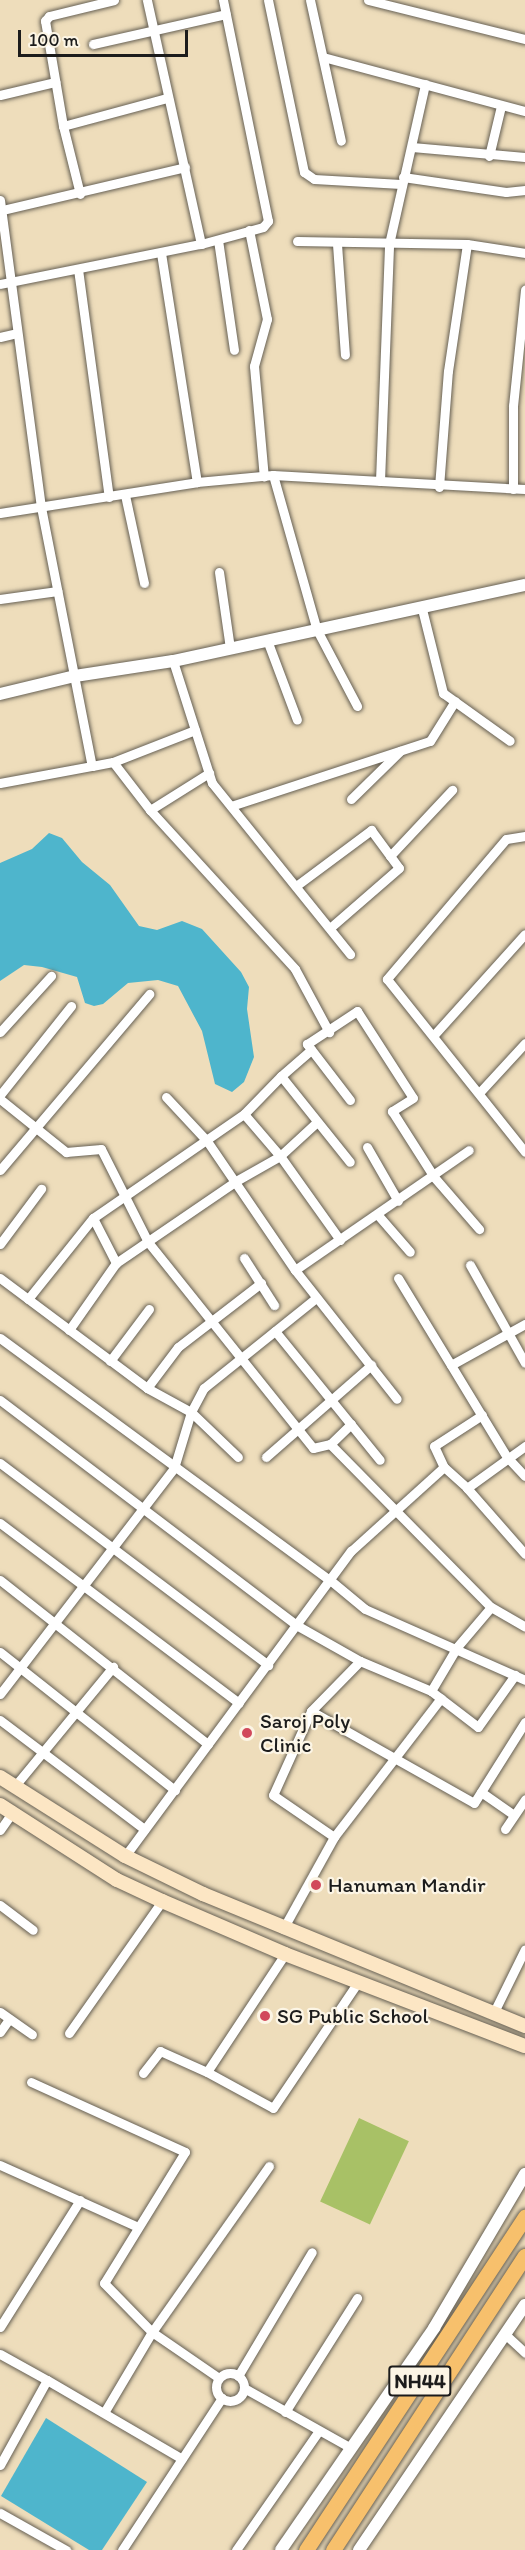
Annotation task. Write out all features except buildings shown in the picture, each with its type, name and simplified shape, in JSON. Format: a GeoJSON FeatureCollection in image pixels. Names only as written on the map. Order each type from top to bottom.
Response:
{"type":"FeatureCollection","features":[{"type":"Feature","properties":{"kind":"highway","name":"NH44"},"geometry":{"type":"LineString","coordinates":[[309,2546],[525,2216]]}},
{"type":"Feature","properties":{"kind":"highway","name":"NH44"},"geometry":{"type":"LineString","coordinates":[[333,2550],[525,2256]]}},
{"type":"Feature","properties":{"kind":"main road"},"geometry":{"type":"LineString","coordinates":[[0,1777],[125,1856],[283,1929],[525,2026]]}},
{"type":"Feature","properties":{"kind":"main road"},"geometry":{"type":"LineString","coordinates":[[5,1810],[117,1880],[162,1901],[285,1954],[525,2046]]}},
{"type":"Feature","properties":{"kind":"street"},"geometry":{"type":"LineString","coordinates":[[80,194],[63,126],[45,21],[49,16],[114,0]]}},
{"type":"Feature","properties":{"kind":"street"},"geometry":{"type":"LineString","coordinates":[[147,0],[201,243]]}},
{"type":"Feature","properties":{"kind":"street"},"geometry":{"type":"LineString","coordinates":[[4,284],[218,240],[263,227],[268,221],[223,0]]}},
{"type":"Feature","properties":{"kind":"street"},"geometry":{"type":"LineString","coordinates":[[268,0],[301,164],[308,178],[402,180],[506,192],[525,190]]}},
{"type":"Feature","properties":{"kind":"street"},"geometry":{"type":"LineString","coordinates":[[310,0],[341,141]]}},
{"type":"Feature","properties":{"kind":"street"},"geometry":{"type":"LineString","coordinates":[[368,0],[525,39]]}},
{"type":"Feature","properties":{"kind":"street"},"geometry":{"type":"LineString","coordinates":[[93,44],[226,14]]}},
{"type":"Feature","properties":{"kind":"street"},"geometry":{"type":"LineString","coordinates":[[323,57],[525,111]]}},
{"type":"Feature","properties":{"kind":"street"},"geometry":{"type":"LineString","coordinates":[[0,95],[55,82]]}},
{"type":"Feature","properties":{"kind":"street"},"geometry":{"type":"LineString","coordinates":[[380,482],[389,244],[425,84]]}},
{"type":"Feature","properties":{"kind":"street"},"geometry":{"type":"LineString","coordinates":[[63,126],[167,98]]}},
{"type":"Feature","properties":{"kind":"street"},"geometry":{"type":"LineString","coordinates":[[489,156],[501,106]]}},
{"type":"Feature","properties":{"kind":"street"},"geometry":{"type":"LineString","coordinates":[[412,147],[489,156],[525,157]]}},
{"type":"Feature","properties":{"kind":"street"},"geometry":{"type":"LineString","coordinates":[[92,766],[42,507],[17,333],[4,284],[1,205],[80,194],[185,168]]}},
{"type":"Feature","properties":{"kind":"street"},"geometry":{"type":"LineString","coordinates":[[249,230],[267,318],[254,366],[268,476],[317,630],[357,706]]}},
{"type":"Feature","properties":{"kind":"street"},"geometry":{"type":"LineString","coordinates":[[218,240],[234,350]]}},
{"type":"Feature","properties":{"kind":"street"},"geometry":{"type":"LineString","coordinates":[[297,241],[337,244],[467,244],[525,253]]}},
{"type":"Feature","properties":{"kind":"street"},"geometry":{"type":"LineString","coordinates":[[337,244],[345,355]]}},
{"type":"Feature","properties":{"kind":"street"},"geometry":{"type":"LineString","coordinates":[[439,487],[448,370],[467,244]]}},
{"type":"Feature","properties":{"kind":"street"},"geometry":{"type":"LineString","coordinates":[[161,253],[197,482]]}},
{"type":"Feature","properties":{"kind":"street"},"geometry":{"type":"LineString","coordinates":[[78,269],[109,497]]}},
{"type":"Feature","properties":{"kind":"street"},"geometry":{"type":"LineString","coordinates":[[513,489],[513,406],[525,290]]}},
{"type":"Feature","properties":{"kind":"street"},"geometry":{"type":"LineString","coordinates":[[0,337],[17,333]]}},
{"type":"Feature","properties":{"kind":"street"},"geometry":{"type":"LineString","coordinates":[[513,406],[525,407]]}},
{"type":"Feature","properties":{"kind":"street"},"geometry":{"type":"LineString","coordinates":[[0,513],[197,482],[268,476],[439,487],[525,489]]}},
{"type":"Feature","properties":{"kind":"street"},"geometry":{"type":"LineString","coordinates":[[125,495],[144,582]]}},
{"type":"Feature","properties":{"kind":"street"},"geometry":{"type":"LineString","coordinates":[[219,572],[230,648]]}},
{"type":"Feature","properties":{"kind":"street"},"geometry":{"type":"LineString","coordinates":[[0,694],[75,676],[173,661],[525,585]]}},
{"type":"Feature","properties":{"kind":"street"},"geometry":{"type":"LineString","coordinates":[[0,599],[57,591]]}},
{"type":"Feature","properties":{"kind":"street"},"geometry":{"type":"LineString","coordinates":[[422,609],[443,693],[510,741]]}},
{"type":"Feature","properties":{"kind":"street"},"geometry":{"type":"LineString","coordinates":[[267,640],[297,720]]}},
{"type":"Feature","properties":{"kind":"street"},"geometry":{"type":"LineString","coordinates":[[173,661],[209,773],[231,806],[350,954]]}},
{"type":"Feature","properties":{"kind":"street"},"geometry":{"type":"LineString","coordinates":[[231,806],[430,741],[455,701]]}},
{"type":"Feature","properties":{"kind":"street"},"geometry":{"type":"LineString","coordinates":[[0,783],[113,762],[195,730]]}},
{"type":"Feature","properties":{"kind":"street"},"geometry":{"type":"LineString","coordinates":[[351,799],[402,750]]}},
{"type":"Feature","properties":{"kind":"street"},"geometry":{"type":"LineString","coordinates":[[113,762],[150,810],[295,969],[328,1032]]}},
{"type":"Feature","properties":{"kind":"street"},"geometry":{"type":"LineString","coordinates":[[150,810],[209,773]]}},
{"type":"Feature","properties":{"kind":"street"},"geometry":{"type":"LineString","coordinates":[[390,856],[452,790]]}},
{"type":"Feature","properties":{"kind":"street"},"geometry":{"type":"LineString","coordinates":[[296,886],[371,830],[399,868],[330,928]]}},
{"type":"Feature","properties":{"kind":"street"},"geometry":{"type":"LineString","coordinates":[[525,836],[506,840],[387,979],[525,1152]]}},
{"type":"Feature","properties":{"kind":"street"},"geometry":{"type":"LineString","coordinates":[[433,1036],[525,934]]}},
{"type":"Feature","properties":{"kind":"street"},"geometry":{"type":"LineString","coordinates":[[0,1032],[51,976]]}},
{"type":"Feature","properties":{"kind":"street"},"geometry":{"type":"LineString","coordinates":[[0,1170],[35,1125],[149,994]]}},
{"type":"Feature","properties":{"kind":"street"},"geometry":{"type":"LineString","coordinates":[[71,1006],[0,1097],[69,1153],[99,1148],[148,1242],[313,1448],[330,1444],[351,1424]]}},
{"type":"Feature","properties":{"kind":"street"},"geometry":{"type":"LineString","coordinates":[[350,1100],[307,1044],[357,1011],[413,1098],[392,1111],[434,1177],[479,1229]]}},
{"type":"Feature","properties":{"kind":"street"},"geometry":{"type":"LineString","coordinates":[[479,1093],[525,1043]]}},
{"type":"Feature","properties":{"kind":"street"},"geometry":{"type":"LineString","coordinates":[[28,1299],[93,1218],[122,1195],[207,1141],[244,1114],[281,1076],[311,1050]]}},
{"type":"Feature","properties":{"kind":"street"},"geometry":{"type":"LineString","coordinates":[[281,1076],[350,1162]]}},
{"type":"Feature","properties":{"kind":"street"},"geometry":{"type":"LineString","coordinates":[[166,1096],[207,1141],[295,1270],[398,1399]]}},
{"type":"Feature","properties":{"kind":"street"},"geometry":{"type":"LineString","coordinates":[[244,1114],[280,1156],[340,1240]]}},
{"type":"Feature","properties":{"kind":"street"},"geometry":{"type":"LineString","coordinates":[[69,1330],[116,1263],[236,1181],[280,1156],[317,1122]]}},
{"type":"Feature","properties":{"kind":"street"},"geometry":{"type":"LineString","coordinates":[[367,1147],[398,1201]]}},
{"type":"Feature","properties":{"kind":"street"},"geometry":{"type":"LineString","coordinates":[[295,1270],[434,1177],[468,1150]]}},
{"type":"Feature","properties":{"kind":"street"},"geometry":{"type":"LineString","coordinates":[[0,1244],[41,1189]]}},
{"type":"Feature","properties":{"kind":"street"},"geometry":{"type":"LineString","coordinates":[[377,1215],[410,1252]]}},
{"type":"Feature","properties":{"kind":"street"},"geometry":{"type":"LineString","coordinates":[[93,1218],[116,1263]]}},
{"type":"Feature","properties":{"kind":"street"},"geometry":{"type":"LineString","coordinates":[[244,1258],[274,1305]]}},
{"type":"Feature","properties":{"kind":"street"},"geometry":{"type":"LineString","coordinates":[[470,1265],[525,1363]]}},
{"type":"Feature","properties":{"kind":"street"},"geometry":{"type":"LineString","coordinates":[[0,1278],[147,1388],[191,1412],[238,1457]]}},
{"type":"Feature","properties":{"kind":"street"},"geometry":{"type":"LineString","coordinates":[[398,1278],[507,1457],[525,1476]]}},
{"type":"Feature","properties":{"kind":"street"},"geometry":{"type":"LineString","coordinates":[[147,1388],[178,1347],[209,1320],[261,1283]]}},
{"type":"Feature","properties":{"kind":"street"},"geometry":{"type":"LineString","coordinates":[[0,1694],[58,1622],[174,1468],[191,1412],[204,1388],[316,1298]]}},
{"type":"Feature","properties":{"kind":"street"},"geometry":{"type":"LineString","coordinates":[[110,1361],[149,1309]]}},
{"type":"Feature","properties":{"kind":"street"},"geometry":{"type":"LineString","coordinates":[[451,1365],[525,1324]]}},
{"type":"Feature","properties":{"kind":"street"},"geometry":{"type":"LineString","coordinates":[[275,1331],[380,1460]]}},
{"type":"Feature","properties":{"kind":"street"},"geometry":{"type":"LineString","coordinates":[[0,1338],[174,1468],[330,1580],[365,1610],[457,1647],[525,1680]]}},
{"type":"Feature","properties":{"kind":"street"},"geometry":{"type":"LineString","coordinates":[[266,1457],[330,1398],[371,1365]]}},
{"type":"Feature","properties":{"kind":"street"},"geometry":{"type":"LineString","coordinates":[[0,1400],[298,1626],[360,1661],[431,1690],[478,1727],[515,1675]]}},
{"type":"Feature","properties":{"kind":"street"},"geometry":{"type":"LineString","coordinates":[[482,1415],[434,1446],[444,1467],[525,1554]]}},
{"type":"Feature","properties":{"kind":"street"},"geometry":{"type":"LineString","coordinates":[[330,1444],[398,1508],[490,1607],[525,1627]]}},
{"type":"Feature","properties":{"kind":"street"},"geometry":{"type":"LineString","coordinates":[[466,1488],[525,1446]]}},
{"type":"Feature","properties":{"kind":"street"},"geometry":{"type":"LineString","coordinates":[[0,1463],[268,1665]]}},
{"type":"Feature","properties":{"kind":"street"},"geometry":{"type":"LineString","coordinates":[[125,1856],[298,1626],[351,1551],[444,1467]]}},
{"type":"Feature","properties":{"kind":"street"},"geometry":{"type":"LineString","coordinates":[[0,1523],[239,1703]]}},
{"type":"Feature","properties":{"kind":"street"},"geometry":{"type":"LineString","coordinates":[[0,1580],[58,1622],[208,1744]]}},
{"type":"Feature","properties":{"kind":"street"},"geometry":{"type":"LineString","coordinates":[[431,1690],[457,1647],[490,1607]]}},
{"type":"Feature","properties":{"kind":"street"},"geometry":{"type":"LineString","coordinates":[[0,1652],[176,1790]]}},
{"type":"Feature","properties":{"kind":"street"},"geometry":{"type":"LineString","coordinates":[[334,1837],[273,1795],[311,1712],[360,1661]]}},
{"type":"Feature","properties":{"kind":"street"},"geometry":{"type":"LineString","coordinates":[[14,1787],[113,1667]]}},
{"type":"Feature","properties":{"kind":"street"},"geometry":{"type":"LineString","coordinates":[[283,1929],[334,1837],[441,1698]]}},
{"type":"Feature","properties":{"kind":"street"},"geometry":{"type":"LineString","coordinates":[[311,1712],[474,1803],[525,1722]]}},
{"type":"Feature","properties":{"kind":"street"},"geometry":{"type":"LineString","coordinates":[[0,1720],[144,1829]]}},
{"type":"Feature","properties":{"kind":"street"},"geometry":{"type":"LineString","coordinates":[[481,1792],[514,1815]]}},
{"type":"Feature","properties":{"kind":"street"},"geometry":{"type":"LineString","coordinates":[[505,1829],[525,1799]]}},
{"type":"Feature","properties":{"kind":"street"},"geometry":{"type":"LineString","coordinates":[[0,1830],[5,1810]]}},
{"type":"Feature","properties":{"kind":"street"},"geometry":{"type":"LineString","coordinates":[[69,2033],[162,1901]]}},
{"type":"Feature","properties":{"kind":"street"},"geometry":{"type":"LineString","coordinates":[[0,1905],[33,1930]]}},
{"type":"Feature","properties":{"kind":"street"},"geometry":{"type":"LineString","coordinates":[[493,2014],[525,1949]]}},
{"type":"Feature","properties":{"kind":"street"},"geometry":{"type":"LineString","coordinates":[[207,2072],[285,1954]]}},
{"type":"Feature","properties":{"kind":"street"},"geometry":{"type":"LineString","coordinates":[[143,2073],[160,2051],[207,2072],[273,2108],[358,1982]]}},
{"type":"Feature","properties":{"kind":"street"},"geometry":{"type":"LineString","coordinates":[[0,2012],[32,2034]]}},
{"type":"Feature","properties":{"kind":"street"},"geometry":{"type":"LineString","coordinates":[[0,2032],[9,2019]]}},
{"type":"Feature","properties":{"kind":"street"},"geometry":{"type":"LineString","coordinates":[[31,2082],[185,2152],[104,2283],[152,2332],[219,2378]]}},
{"type":"Feature","properties":{"kind":"street"},"geometry":{"type":"LineString","coordinates":[[0,2165],[138,2227]]}},
{"type":"Feature","properties":{"kind":"street"},"geometry":{"type":"LineString","coordinates":[[105,2411],[152,2332],[269,2166]]}},
{"type":"Feature","properties":{"kind":"street"},"geometry":{"type":"LineString","coordinates":[[281,2550],[434,2328],[525,2174]]}},
{"type":"Feature","properties":{"kind":"street"},"geometry":{"type":"LineString","coordinates":[[0,2327],[80,2200]]}},
{"type":"Feature","properties":{"kind":"street"},"geometry":{"type":"LineString","coordinates":[[238,2376],[312,2252]]}},
{"type":"Feature","properties":{"kind":"street"},"geometry":{"type":"LineString","coordinates":[[285,2412],[357,2298]]}},
{"type":"Feature","properties":{"kind":"street"},"geometry":{"type":"LineString","coordinates":[[359,2550],[525,2305]]}},
{"type":"Feature","properties":{"kind":"street"},"geometry":{"type":"LineString","coordinates":[[506,2335],[525,2353]]}},
{"type":"Feature","properties":{"kind":"street"},"geometry":{"type":"LineString","coordinates":[[0,2354],[105,2411],[182,2459]]}},
{"type":"Feature","properties":{"kind":"street"},"geometry":{"type":"LineString","coordinates":[[244,2388],[234,2400],[222,2398],[216,2389],[219,2378],[228,2373],[238,2376],[244,2388],[318,2432],[351,2448]]}},
{"type":"Feature","properties":{"kind":"street"},"geometry":{"type":"LineString","coordinates":[[0,2465],[47,2380]]}},
{"type":"Feature","properties":{"kind":"street"},"geometry":{"type":"LineString","coordinates":[[122,2550],[222,2398]]}},
{"type":"Feature","properties":{"kind":"street"},"geometry":{"type":"LineString","coordinates":[[236,2550],[318,2432]]}},
{"type":"Feature","properties":{"kind":"street"},"geometry":{"type":"LineString","coordinates":[[0,2513],[66,2550]]}},
{"type":"Feature","properties":{"kind":"green space"},"geometry":{"type":"Polygon","coordinates":[[[359,2118],[409,2141],[370,2225],[320,2201],[359,2118]]]}},
{"type":"Feature","properties":{"kind":"water"},"geometry":{"type":"Polygon","coordinates":[[[49,833],[62,838],[82,862],[110,885],[139,926],[157,930],[182,921],[202,929],[241,972],[249,987],[247,1009],[254,1057],[244,1082],[232,1092],[215,1084],[202,1031],[178,986],[158,980],[128,983],[103,1004],[94,1006],[85,1003],[77,977],[42,967],[24,965],[0,981],[0,863],[32,849],[49,833]]]}},
{"type":"Feature","properties":{"kind":"water"},"geometry":{"type":"Polygon","coordinates":[[[46,2418],[147,2482],[102,2550],[89,2550],[1,2496],[46,2418]]]}},
{"type":"Feature","properties":{"kind":"place","name":"Saroj Poly Clinic"},"geometry":{"type":"Point","coordinates":[247,1733]}},
{"type":"Feature","properties":{"kind":"place","name":"Hanuman Mandir"},"geometry":{"type":"Point","coordinates":[316,1885]}},
{"type":"Feature","properties":{"kind":"place","name":"SG Public School"},"geometry":{"type":"Point","coordinates":[265,2016]}}]}
